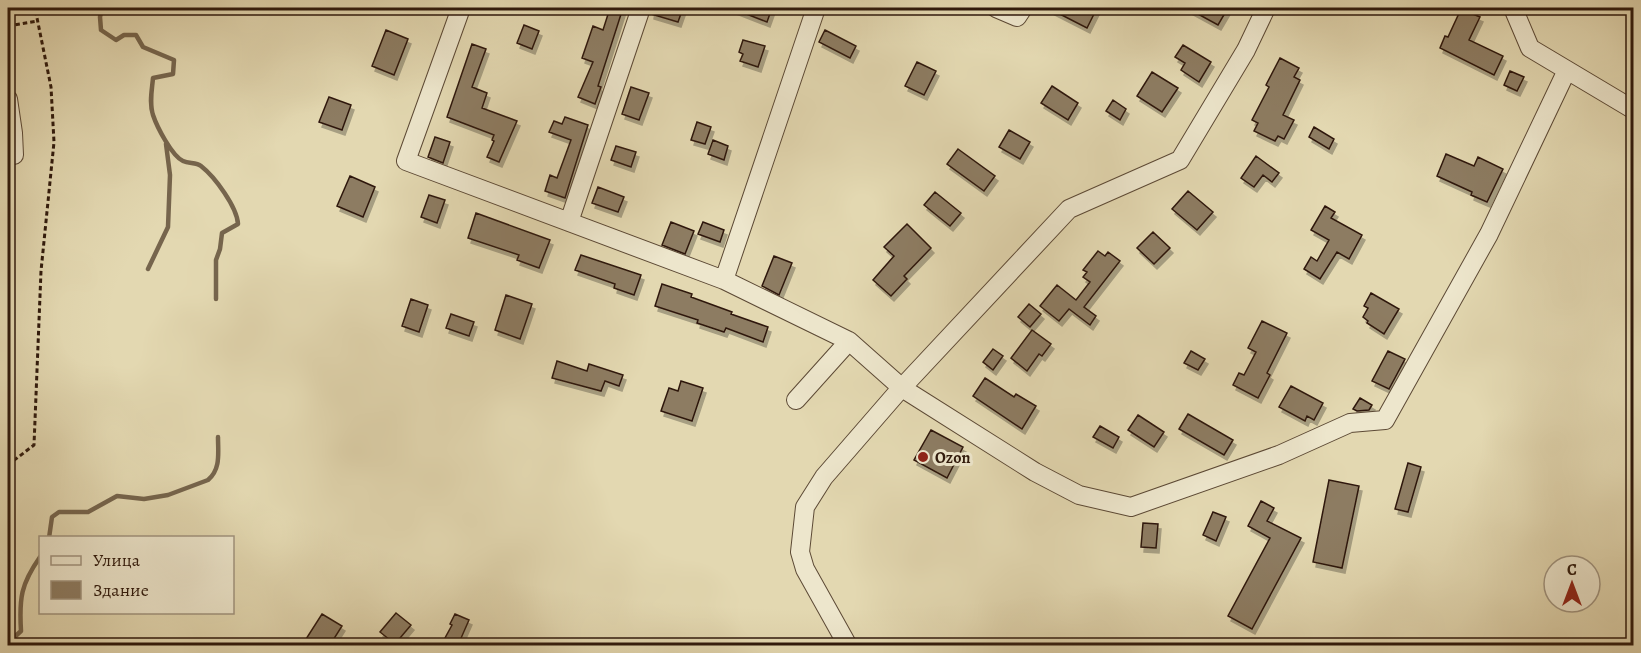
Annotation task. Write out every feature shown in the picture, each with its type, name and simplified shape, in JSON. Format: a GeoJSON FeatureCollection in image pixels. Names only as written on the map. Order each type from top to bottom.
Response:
{"type":"FeatureCollection","features":[{"type":"Feature","properties":{"kind":"street"},"geometry":{"type":"LineString","coordinates":[[461,8],[406,161],[724,280],[849,341],[902,388],[1035,472],[1079,495],[1131,507],[1279,455],[1350,423],[1385,420],[1489,234],[1567,70]]}},
{"type":"Feature","properties":{"kind":"street"},"geometry":{"type":"LineString","coordinates":[[568,222],[641,8]]}},
{"type":"Feature","properties":{"kind":"street"},"geometry":{"type":"LineString","coordinates":[[724,280],[816,8]]}},
{"type":"Feature","properties":{"kind":"street"},"geometry":{"type":"LineString","coordinates":[[996,8],[1017,16],[1023,8]]}},
{"type":"Feature","properties":{"kind":"street"},"geometry":{"type":"LineString","coordinates":[[848,645],[805,569],[801,552],[805,507],[824,477],[902,388],[1069,209],[1180,160],[1246,51],[1266,8]]}},
{"type":"Feature","properties":{"kind":"street"},"geometry":{"type":"LineString","coordinates":[[1513,8],[1530,48],[1633,108]]}},
{"type":"Feature","properties":{"kind":"street"},"geometry":{"type":"LineString","coordinates":[[8,99],[10,135],[14,155]]}},
{"type":"Feature","properties":{"kind":"street"},"geometry":{"type":"LineString","coordinates":[[796,400],[849,341]]}},
{"type":"Feature","properties":{"kind":"path"},"geometry":{"type":"LineString","coordinates":[[8,465],[34,445],[41,271],[54,142],[51,87],[34,8]]}},
{"type":"Feature","properties":{"kind":"path"},"geometry":{"type":"LineString","coordinates":[[8,26],[38,21]]}},
{"type":"Feature","properties":{"kind":"building"},"geometry":{"type":"Polygon","coordinates":[[[610,8],[623,8],[598,86],[601,87],[595,104],[578,97],[593,62],[582,58],[593,26],[603,30],[610,8]]]}},
{"type":"Feature","properties":{"kind":"building"},"geometry":{"type":"Polygon","coordinates":[[[652,8],[683,8],[678,22],[651,14],[652,8]]]}},
{"type":"Feature","properties":{"kind":"building"},"geometry":{"type":"Polygon","coordinates":[[[731,8],[772,8],[767,22],[731,8]]]}},
{"type":"Feature","properties":{"kind":"building"},"geometry":{"type":"Polygon","coordinates":[[[1048,8],[1097,8],[1087,28],[1048,8]]]}},
{"type":"Feature","properties":{"kind":"building"},"geometry":{"type":"Polygon","coordinates":[[[1187,8],[1228,8],[1218,25],[1187,8]]]}},
{"type":"Feature","properties":{"kind":"building"},"geometry":{"type":"Polygon","coordinates":[[[1461,9],[1480,17],[1469,40],[1503,56],[1494,75],[1440,48],[1445,36],[1448,37],[1461,9]]]}},
{"type":"Feature","properties":{"kind":"building"},"geometry":{"type":"Polygon","coordinates":[[[524,25],[539,31],[532,49],[517,43],[524,25]]]}},
{"type":"Feature","properties":{"kind":"building"},"geometry":{"type":"Polygon","coordinates":[[[386,30],[408,39],[394,75],[372,66],[386,30]]]}},
{"type":"Feature","properties":{"kind":"building"},"geometry":{"type":"Polygon","coordinates":[[[825,30],[856,46],[850,58],[819,42],[825,30]]]}},
{"type":"Feature","properties":{"kind":"building"},"geometry":{"type":"Polygon","coordinates":[[[743,40],[765,46],[758,67],[740,61],[743,54],[739,52],[743,40]]]}},
{"type":"Feature","properties":{"kind":"building"},"geometry":{"type":"Polygon","coordinates":[[[472,44],[486,49],[472,87],[487,93],[482,108],[517,121],[499,162],[487,157],[494,141],[492,140],[494,135],[447,117],[472,44]]]}},
{"type":"Feature","properties":{"kind":"building"},"geometry":{"type":"Polygon","coordinates":[[[1183,45],[1211,62],[1199,82],[1181,70],[1185,63],[1175,57],[1183,45]]]}},
{"type":"Feature","properties":{"kind":"building"},"geometry":{"type":"Polygon","coordinates":[[[1280,58],[1299,68],[1294,77],[1300,80],[1283,115],[1294,120],[1284,139],[1278,136],[1275,141],[1254,131],[1258,123],[1252,120],[1269,87],[1266,85],[1280,58]]]}},
{"type":"Feature","properties":{"kind":"building"},"geometry":{"type":"Polygon","coordinates":[[[917,62],[936,71],[924,95],[905,86],[917,62]]]}},
{"type":"Feature","properties":{"kind":"building"},"geometry":{"type":"Polygon","coordinates":[[[1510,71],[1524,77],[1517,91],[1504,85],[1510,71]]]}},
{"type":"Feature","properties":{"kind":"building"},"geometry":{"type":"Polygon","coordinates":[[[1152,72],[1178,88],[1162,112],[1137,96],[1152,72]]]}},
{"type":"Feature","properties":{"kind":"building"},"geometry":{"type":"Polygon","coordinates":[[[1052,86],[1078,103],[1068,120],[1041,103],[1052,86]]]}},
{"type":"Feature","properties":{"kind":"building"},"geometry":{"type":"Polygon","coordinates":[[[631,87],[649,93],[639,120],[622,114],[631,87]]]}},
{"type":"Feature","properties":{"kind":"building"},"geometry":{"type":"Polygon","coordinates":[[[329,97],[351,105],[342,130],[319,122],[329,97]]]}},
{"type":"Feature","properties":{"kind":"building"},"geometry":{"type":"Polygon","coordinates":[[[1113,100],[1126,109],[1120,120],[1106,111],[1113,100]]]}},
{"type":"Feature","properties":{"kind":"building"},"geometry":{"type":"Polygon","coordinates":[[[565,117],[588,125],[565,198],[545,191],[550,175],[557,178],[571,140],[549,132],[554,121],[562,124],[565,117]]]}},
{"type":"Feature","properties":{"kind":"building"},"geometry":{"type":"Polygon","coordinates":[[[697,122],[711,127],[705,144],[691,140],[697,122]]]}},
{"type":"Feature","properties":{"kind":"building"},"geometry":{"type":"Polygon","coordinates":[[[1314,127],[1334,139],[1329,149],[1309,137],[1314,127]]]}},
{"type":"Feature","properties":{"kind":"building"},"geometry":{"type":"Polygon","coordinates":[[[1009,130],[1030,142],[1020,159],[999,147],[1009,130]]]}},
{"type":"Feature","properties":{"kind":"building"},"geometry":{"type":"Polygon","coordinates":[[[435,137],[450,142],[443,163],[428,157],[435,137]]]}},
{"type":"Feature","properties":{"kind":"building"},"geometry":{"type":"Polygon","coordinates":[[[713,140],[728,146],[724,160],[708,154],[713,140]]]}},
{"type":"Feature","properties":{"kind":"building"},"geometry":{"type":"Polygon","coordinates":[[[616,146],[636,152],[631,167],[611,160],[616,146]]]}},
{"type":"Feature","properties":{"kind":"building"},"geometry":{"type":"Polygon","coordinates":[[[958,149],[995,176],[984,191],[947,164],[958,149]]]}},
{"type":"Feature","properties":{"kind":"building"},"geometry":{"type":"Polygon","coordinates":[[[1446,154],[1474,166],[1478,157],[1503,169],[1487,202],[1471,195],[1472,192],[1437,176],[1446,154]]]}},
{"type":"Feature","properties":{"kind":"building"},"geometry":{"type":"Polygon","coordinates":[[[1256,156],[1279,173],[1272,182],[1263,175],[1254,187],[1241,178],[1256,156]]]}},
{"type":"Feature","properties":{"kind":"building"},"geometry":{"type":"Polygon","coordinates":[[[350,176],[375,187],[363,217],[337,206],[350,176]]]}},
{"type":"Feature","properties":{"kind":"building"},"geometry":{"type":"Polygon","coordinates":[[[598,187],[624,197],[618,212],[592,203],[598,187]]]}},
{"type":"Feature","properties":{"kind":"building"},"geometry":{"type":"Polygon","coordinates":[[[1188,191],[1213,212],[1197,230],[1172,209],[1188,191]]]}},
{"type":"Feature","properties":{"kind":"building"},"geometry":{"type":"Polygon","coordinates":[[[935,192],[961,213],[950,226],[924,205],[935,192]]]}},
{"type":"Feature","properties":{"kind":"building"},"geometry":{"type":"Polygon","coordinates":[[[429,195],[445,200],[437,223],[421,217],[429,195]]]}},
{"type":"Feature","properties":{"kind":"building"},"geometry":{"type":"Polygon","coordinates":[[[1325,206],[1335,212],[1331,218],[1362,235],[1349,259],[1337,252],[1320,279],[1304,269],[1311,257],[1317,261],[1329,240],[1311,230],[1325,206]]]}},
{"type":"Feature","properties":{"kind":"building"},"geometry":{"type":"Polygon","coordinates":[[[476,213],[550,240],[539,268],[517,260],[519,255],[468,238],[476,213]]]}},
{"type":"Feature","properties":{"kind":"building"},"geometry":{"type":"Polygon","coordinates":[[[671,222],[694,231],[685,254],[662,245],[671,222]]]}},
{"type":"Feature","properties":{"kind":"building"},"geometry":{"type":"Polygon","coordinates":[[[703,222],[724,230],[720,242],[698,234],[703,222]]]}},
{"type":"Feature","properties":{"kind":"building"},"geometry":{"type":"Polygon","coordinates":[[[907,224],[931,248],[904,276],[907,279],[891,296],[873,280],[894,256],[884,247],[907,224]]]}},
{"type":"Feature","properties":{"kind":"building"},"geometry":{"type":"Polygon","coordinates":[[[1153,232],[1170,248],[1154,264],[1137,248],[1153,232]]]}},
{"type":"Feature","properties":{"kind":"building"},"geometry":{"type":"Polygon","coordinates":[[[1098,251],[1105,256],[1108,252],[1120,261],[1084,307],[1096,316],[1090,325],[1069,309],[1059,321],[1040,306],[1057,285],[1076,300],[1090,282],[1083,277],[1087,272],[1083,270],[1098,251]]]}},
{"type":"Feature","properties":{"kind":"building"},"geometry":{"type":"Polygon","coordinates":[[[581,255],[641,275],[634,295],[614,288],[615,284],[575,270],[581,255]]]}},
{"type":"Feature","properties":{"kind":"building"},"geometry":{"type":"Polygon","coordinates":[[[774,256],[792,263],[779,295],[762,286],[774,256]]]}},
{"type":"Feature","properties":{"kind":"building"},"geometry":{"type":"Polygon","coordinates":[[[662,284],[692,294],[691,297],[768,327],[763,342],[726,328],[724,332],[697,323],[698,320],[655,306],[662,284]]]}},
{"type":"Feature","properties":{"kind":"building"},"geometry":{"type":"Polygon","coordinates":[[[1371,293],[1399,309],[1384,334],[1367,323],[1368,321],[1363,317],[1368,308],[1364,306],[1371,293]]]}},
{"type":"Feature","properties":{"kind":"building"},"geometry":{"type":"Polygon","coordinates":[[[506,295],[532,304],[520,339],[495,330],[506,295]]]}},
{"type":"Feature","properties":{"kind":"building"},"geometry":{"type":"Polygon","coordinates":[[[411,299],[428,305],[419,332],[402,326],[411,299]]]}},
{"type":"Feature","properties":{"kind":"building"},"geometry":{"type":"Polygon","coordinates":[[[1029,304],[1041,314],[1030,327],[1018,317],[1029,304]]]}},
{"type":"Feature","properties":{"kind":"building"},"geometry":{"type":"Polygon","coordinates":[[[451,314],[474,322],[469,336],[446,328],[451,314]]]}},
{"type":"Feature","properties":{"kind":"building"},"geometry":{"type":"Polygon","coordinates":[[[1262,321],[1287,333],[1267,373],[1270,375],[1258,398],[1233,385],[1239,373],[1244,375],[1256,352],[1248,348],[1262,321]]]}},
{"type":"Feature","properties":{"kind":"building"},"geometry":{"type":"Polygon","coordinates":[[[1032,330],[1051,344],[1042,356],[1039,354],[1027,371],[1011,358],[1032,330]]]}},
{"type":"Feature","properties":{"kind":"building"},"geometry":{"type":"Polygon","coordinates":[[[993,349],[1003,356],[993,370],[983,362],[993,349]]]}},
{"type":"Feature","properties":{"kind":"building"},"geometry":{"type":"Polygon","coordinates":[[[1191,351],[1205,359],[1198,370],[1184,363],[1191,351]]]}},
{"type":"Feature","properties":{"kind":"building"},"geometry":{"type":"Polygon","coordinates":[[[1388,351],[1405,359],[1389,389],[1372,381],[1388,351]]]}},
{"type":"Feature","properties":{"kind":"building"},"geometry":{"type":"Polygon","coordinates":[[[557,361],[587,371],[589,364],[623,375],[619,386],[605,381],[601,391],[552,378],[557,361]]]}},
{"type":"Feature","properties":{"kind":"building"},"geometry":{"type":"Polygon","coordinates":[[[985,378],[1014,397],[1016,394],[1036,406],[1022,429],[973,396],[985,378]]]}},
{"type":"Feature","properties":{"kind":"building"},"geometry":{"type":"Polygon","coordinates":[[[681,381],[703,388],[692,421],[661,411],[669,388],[678,391],[681,381]]]}},
{"type":"Feature","properties":{"kind":"building"},"geometry":{"type":"Polygon","coordinates":[[[1291,386],[1323,403],[1314,420],[1307,416],[1305,421],[1279,407],[1291,386]]]}},
{"type":"Feature","properties":{"kind":"building"},"geometry":{"type":"Polygon","coordinates":[[[1360,398],[1372,405],[1369,410],[1353,409],[1360,398]]]}},
{"type":"Feature","properties":{"kind":"building"},"geometry":{"type":"Polygon","coordinates":[[[1188,414],[1233,440],[1224,455],[1179,429],[1188,414]]]}},
{"type":"Feature","properties":{"kind":"building"},"geometry":{"type":"Polygon","coordinates":[[[1138,415],[1164,432],[1154,447],[1128,430],[1138,415]]]}},
{"type":"Feature","properties":{"kind":"building"},"geometry":{"type":"Polygon","coordinates":[[[1100,426],[1119,437],[1113,448],[1093,437],[1100,426]]]}},
{"type":"Feature","properties":{"kind":"building"},"geometry":{"type":"Polygon","coordinates":[[[931,430],[963,447],[947,478],[914,460],[931,430]]]}},
{"type":"Feature","properties":{"kind":"building"},"geometry":{"type":"Polygon","coordinates":[[[1408,463],[1421,467],[1408,512],[1395,509],[1408,463]]]}},
{"type":"Feature","properties":{"kind":"building"},"geometry":{"type":"Polygon","coordinates":[[[1329,480],[1359,486],[1342,568],[1313,562],[1329,480]]]}},
{"type":"Feature","properties":{"kind":"building"},"geometry":{"type":"Polygon","coordinates":[[[1261,501],[1274,508],[1267,521],[1301,538],[1252,629],[1228,616],[1270,538],[1248,526],[1261,501]]]}},
{"type":"Feature","properties":{"kind":"building"},"geometry":{"type":"Polygon","coordinates":[[[1213,512],[1226,517],[1216,541],[1203,535],[1213,512]]]}},
{"type":"Feature","properties":{"kind":"building"},"geometry":{"type":"Polygon","coordinates":[[[1143,523],[1158,524],[1156,548],[1141,547],[1143,523]]]}},
{"type":"Feature","properties":{"kind":"building"},"geometry":{"type":"Polygon","coordinates":[[[396,613],[411,625],[395,644],[380,632],[396,613]]]}},
{"type":"Feature","properties":{"kind":"building"},"geometry":{"type":"Polygon","coordinates":[[[322,614],[342,626],[330,645],[316,645],[306,639],[322,614]]]}},
{"type":"Feature","properties":{"kind":"building"},"geometry":{"type":"Polygon","coordinates":[[[455,614],[469,620],[458,645],[445,638],[455,614]]]}},
{"type":"Feature","properties":{"kind":"waterway"},"geometry":{"type":"LineString","coordinates":[[102,8],[101,30],[116,40],[124,35],[136,35],[143,47],[174,60],[173,74],[153,78],[151,106],[155,120],[165,141],[174,153],[183,161],[199,165],[207,171],[234,209],[238,224],[222,233],[216,260],[216,299]]}},
{"type":"Feature","properties":{"kind":"waterway"},"geometry":{"type":"LineString","coordinates":[[148,269],[168,227],[170,175],[166,144]]}},
{"type":"Feature","properties":{"kind":"waterway"},"geometry":{"type":"LineString","coordinates":[[49,536],[52,517],[59,512],[88,512],[117,496],[144,499],[168,495],[208,480],[217,466],[218,437]]}},
{"type":"Feature","properties":{"kind":"waterway"},"geometry":{"type":"LineString","coordinates":[[8,643],[21,631],[21,600],[25,584],[39,559]]}},
{"type":"Feature","properties":{"kind":"place","name":"Ozon"},"geometry":{"type":"Point","coordinates":[923,457]}}]}
